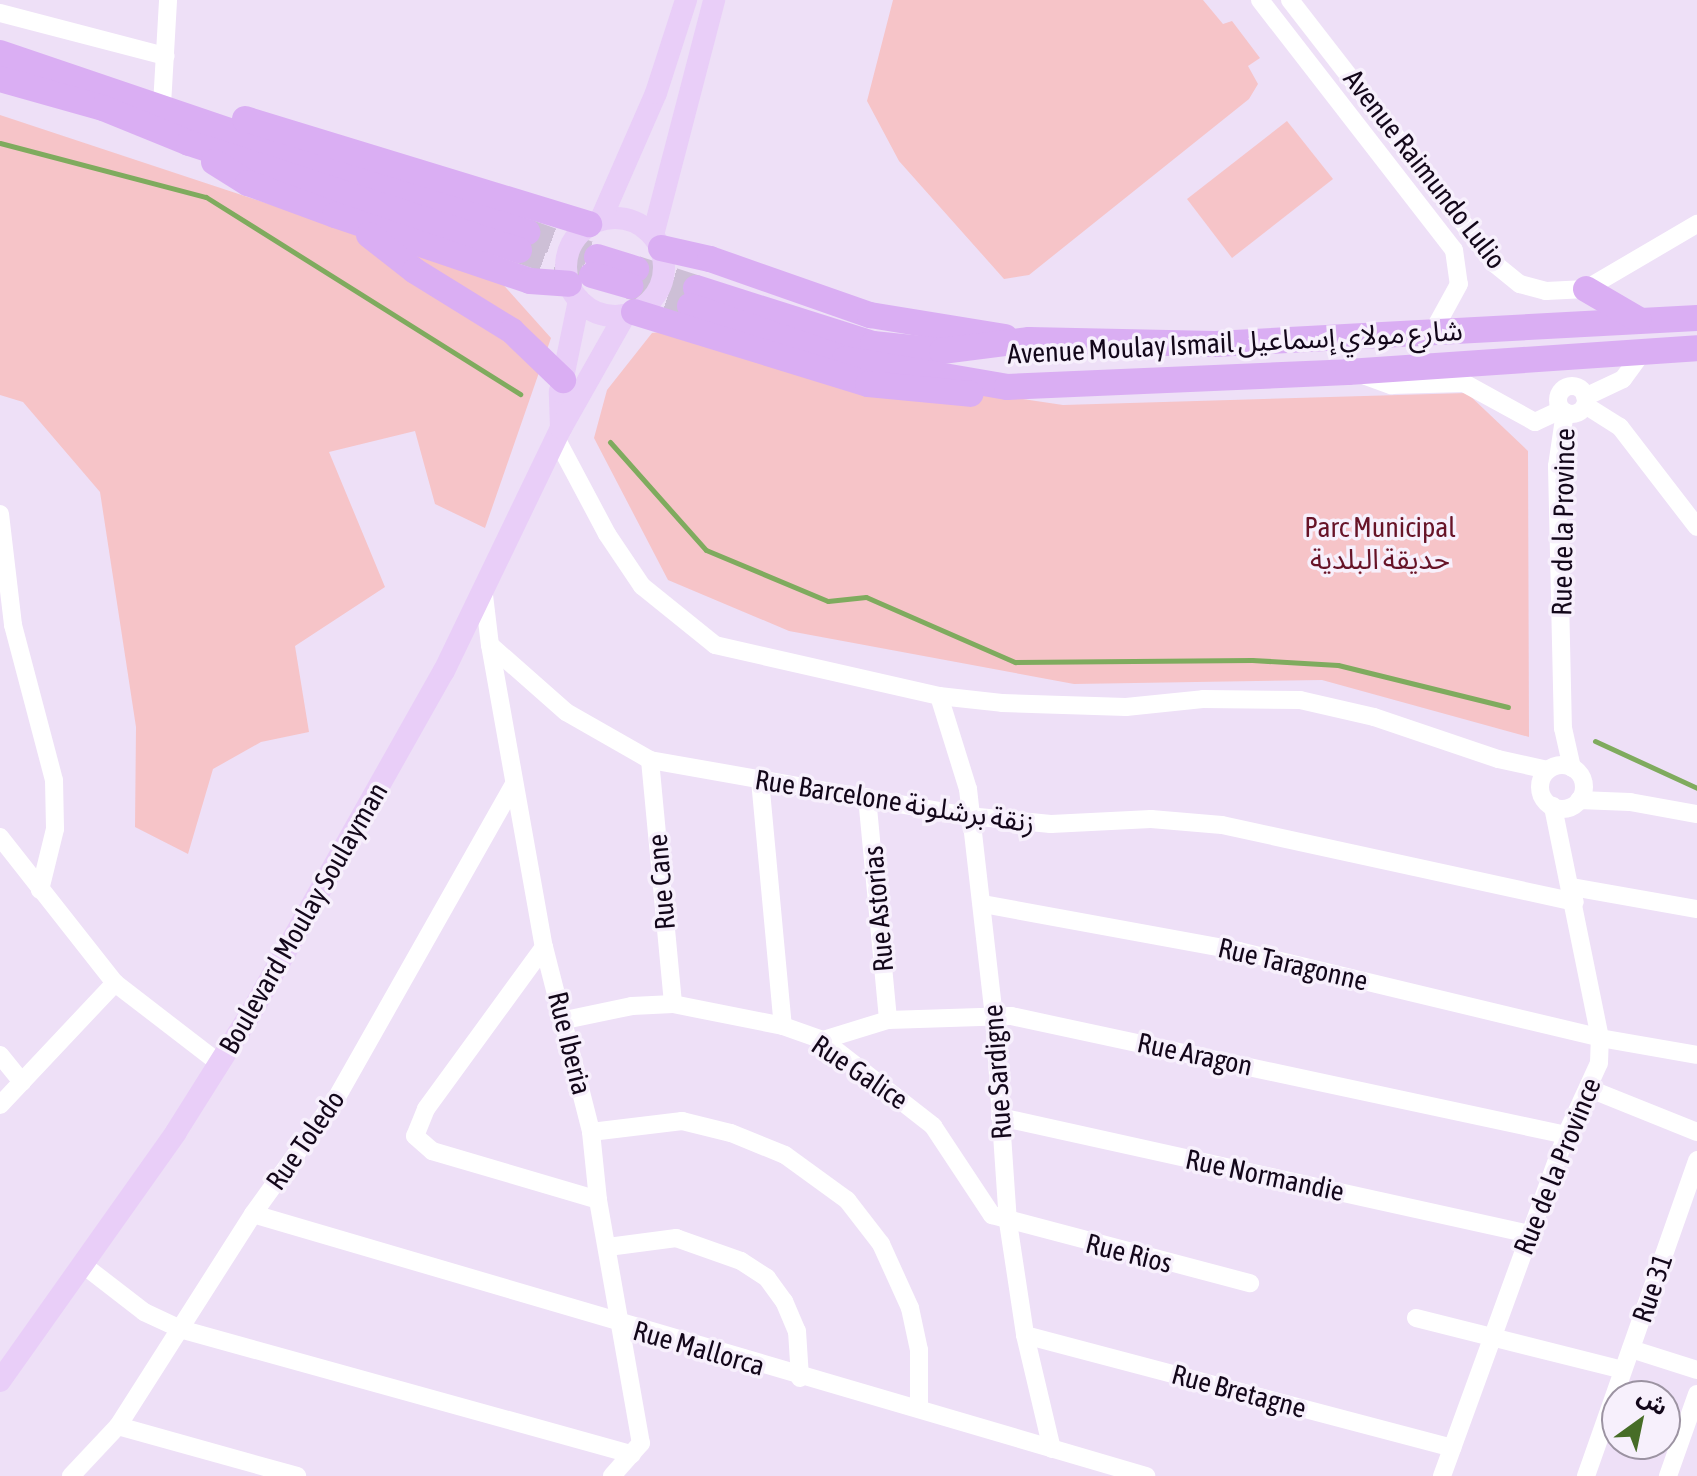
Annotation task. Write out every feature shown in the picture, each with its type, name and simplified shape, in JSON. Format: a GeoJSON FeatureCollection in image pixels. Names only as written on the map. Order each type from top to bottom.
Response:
{"type":"FeatureCollection","features":[{"type":"Feature","properties":{"kind":"highway"},"geometry":{"type":"LineString","coordinates":[[0,53],[200,118],[523,241],[189,143],[103,108],[0,79]]}},
{"type":"Feature","properties":{"kind":"highway"},"geometry":{"type":"LineString","coordinates":[[200,118],[239,118],[283,127],[595,222]]}},
{"type":"Feature","properties":{"kind":"highway"},"geometry":{"type":"LineString","coordinates":[[189,143],[248,183],[350,221],[530,281],[584,279],[868,384],[953,396],[1007,387]]}},
{"type":"Feature","properties":{"kind":"highway"},"geometry":{"type":"LineString","coordinates":[[350,221],[415,271],[512,331],[563,380]]}},
{"type":"Feature","properties":{"kind":"highway"},"geometry":{"type":"LineString","coordinates":[[657,241],[870,315],[1029,340]]}},
{"type":"Feature","properties":{"kind":"highway"},"geometry":{"type":"LineString","coordinates":[[1586,289],[1639,320]]}},
{"type":"Feature","properties":{"kind":"highway","name":"Avenue Moulay Ismail شارع مولاي إسماعيل"},"geometry":{"type":"LineString","coordinates":[[1697,318],[1430,337],[1215,344],[1029,340],[970,351],[896,349],[693,297],[831,355],[1007,387],[1352,372],[1697,348]]}},
{"type":"Feature","properties":{"kind":"main road"},"geometry":{"type":"LineString","coordinates":[[584,279],[571,244],[595,222],[656,93],[686,0]]}},
{"type":"Feature","properties":{"kind":"main road"},"geometry":{"type":"LineString","coordinates":[[631,296],[661,286],[657,241],[714,0]]}},
{"type":"Feature","properties":{"kind":"main road"},"geometry":{"type":"LineString","coordinates":[[595,222],[620,217],[657,241]]}},
{"type":"Feature","properties":{"kind":"main road","name":"Boulevard Moulay Soulayman"},"geometry":{"type":"LineString","coordinates":[[558,433],[563,380],[584,279]]}},
{"type":"Feature","properties":{"kind":"main road","name":"Boulevard Moulay Soulayman"},"geometry":{"type":"LineString","coordinates":[[0,1381],[220,1064],[484,595],[558,433],[631,296]]}},
{"type":"Feature","properties":{"kind":"street"},"geometry":{"type":"LineString","coordinates":[[162,105],[168,0]]}},
{"type":"Feature","properties":{"kind":"street","name":"Avenue Raimundo Lulio"},"geometry":{"type":"LineString","coordinates":[[1260,0],[1454,250],[1459,284],[1430,337]]}},
{"type":"Feature","properties":{"kind":"street","name":"Avenue Raimundo Lulio"},"geometry":{"type":"LineString","coordinates":[[1290,0],[1495,264],[1535,289],[1586,289]]}},
{"type":"Feature","properties":{"kind":"street"},"geometry":{"type":"LineString","coordinates":[[0,13],[165,56]]}},
{"type":"Feature","properties":{"kind":"street"},"geometry":{"type":"LineString","coordinates":[[1586,289],[1697,224]]}},
{"type":"Feature","properties":{"kind":"street"},"geometry":{"type":"LineString","coordinates":[[1525,420],[1546,420],[1563,411],[1574,414],[1585,401],[1623,379],[1641,354]]}},
{"type":"Feature","properties":{"kind":"street"},"geometry":{"type":"LineString","coordinates":[[1352,372],[1391,385],[1464,383],[1525,420],[1557,462]]}},
{"type":"Feature","properties":{"kind":"street"},"geometry":{"type":"LineString","coordinates":[[1563,411],[1558,397],[1567,386],[1580,388],[1585,401],[1620,427],[1697,527]]}},
{"type":"Feature","properties":{"kind":"street","name":"Rue de la Province"},"geometry":{"type":"LineString","coordinates":[[1442,1476],[1490,1335],[1566,1135],[1590,1089],[1599,1063],[1600,1038],[1565,848],[1553,806],[1563,728],[1557,462],[1563,411]]}},
{"type":"Feature","properties":{"kind":"street"},"geometry":{"type":"LineString","coordinates":[[558,433],[628,567],[689,629],[746,655],[939,696],[1126,707],[1203,699],[1300,700],[1400,724],[1498,759],[1559,774],[1630,802]]}},
{"type":"Feature","properties":{"kind":"street"},"geometry":{"type":"LineString","coordinates":[[0,514],[13,625],[54,780],[55,829],[40,890]]}},
{"type":"Feature","properties":{"kind":"street"},"geometry":{"type":"LineString","coordinates":[[484,595],[490,645]]}},
{"type":"Feature","properties":{"kind":"street","name":"Rue Barcelone زنقة برشلونة"},"geometry":{"type":"LineString","coordinates":[[490,645],[566,712],[650,760],[968,816],[1051,824],[1151,819],[1222,825],[1573,894],[1697,909]]}},
{"type":"Feature","properties":{"kind":"street","name":"Rue Iberia"},"geometry":{"type":"LineString","coordinates":[[490,645],[544,947],[591,1132],[598,1200],[623,1326],[637,1448]]}},
{"type":"Feature","properties":{"kind":"street","name":"Rue Sardigne"},"geometry":{"type":"LineString","coordinates":[[939,696],[968,789],[968,816],[983,904],[994,1017],[1008,1222],[1025,1335],[1052,1449]]}},
{"type":"Feature","properties":{"kind":"street","name":"Rue Cane"},"geometry":{"type":"LineString","coordinates":[[650,760],[673,1004]]}},
{"type":"Feature","properties":{"kind":"street","name":"Rue de la Province"},"geometry":{"type":"LineString","coordinates":[[1559,774],[1576,803],[1565,848]]}},
{"type":"Feature","properties":{"kind":"street"},"geometry":{"type":"LineString","coordinates":[[760,780],[783,1026]]}},
{"type":"Feature","properties":{"kind":"street","name":"Rue Toledo"},"geometry":{"type":"LineString","coordinates":[[71,1476],[118,1426],[253,1214],[337,1097],[513,786]]}},
{"type":"Feature","properties":{"kind":"street","name":"Rue Astorias"},"geometry":{"type":"LineString","coordinates":[[867,797],[888,1020]]}},
{"type":"Feature","properties":{"kind":"street"},"geometry":{"type":"LineString","coordinates":[[1553,806],[1630,802],[1697,814]]}},
{"type":"Feature","properties":{"kind":"street"},"geometry":{"type":"LineString","coordinates":[[0,837],[115,983],[220,1064]]}},
{"type":"Feature","properties":{"kind":"street","name":"Rue Taragonne"},"geometry":{"type":"LineString","coordinates":[[983,904],[1239,951],[1600,1038],[1697,1055]]}},
{"type":"Feature","properties":{"kind":"street"},"geometry":{"type":"LineString","coordinates":[[544,947],[426,1109],[415,1136],[432,1151],[598,1200]]}},
{"type":"Feature","properties":{"kind":"street"},"geometry":{"type":"LineString","coordinates":[[0,1105],[115,983]]}},
{"type":"Feature","properties":{"kind":"street","name":"Rue Galice"},"geometry":{"type":"LineString","coordinates":[[565,1020],[632,1006],[673,1004],[783,1026],[823,1040],[933,1126],[992,1215],[1008,1222]]}},
{"type":"Feature","properties":{"kind":"street","name":"Rue Aragon"},"geometry":{"type":"LineString","coordinates":[[823,1040],[888,1020],[994,1017],[1054,1023],[1566,1135]]}},
{"type":"Feature","properties":{"kind":"street"},"geometry":{"type":"LineString","coordinates":[[0,1055],[22,1082]]}},
{"type":"Feature","properties":{"kind":"street"},"geometry":{"type":"LineString","coordinates":[[1590,1089],[1697,1132]]}},
{"type":"Feature","properties":{"kind":"street","name":"Rue Normandie"},"geometry":{"type":"LineString","coordinates":[[1000,1117],[1529,1234]]}},
{"type":"Feature","properties":{"kind":"street"},"geometry":{"type":"LineString","coordinates":[[591,1132],[682,1121],[731,1133],[785,1155],[847,1200],[893,1265],[910,1308],[920,1362],[919,1407]]}},
{"type":"Feature","properties":{"kind":"street","name":"Rue 31"},"geometry":{"type":"LineString","coordinates":[[1586,1476],[1697,1160]]}},
{"type":"Feature","properties":{"kind":"street","name":"Rue Mallorca"},"geometry":{"type":"LineString","coordinates":[[253,1214],[800,1378],[919,1407],[1146,1476]]}},
{"type":"Feature","properties":{"kind":"street","name":"Rue Rios"},"geometry":{"type":"LineString","coordinates":[[1008,1222],[1250,1283]]}},
{"type":"Feature","properties":{"kind":"street"},"geometry":{"type":"LineString","coordinates":[[608,1247],[676,1238],[741,1261],[767,1278],[784,1301],[797,1331],[800,1378]]}},
{"type":"Feature","properties":{"kind":"street"},"geometry":{"type":"LineString","coordinates":[[82,1264],[144,1312],[180,1329],[637,1448],[612,1476]]}},
{"type":"Feature","properties":{"kind":"street"},"geometry":{"type":"LineString","coordinates":[[1416,1318],[1623,1370]]}},
{"type":"Feature","properties":{"kind":"street","name":"Rue Bretagne"},"geometry":{"type":"LineString","coordinates":[[1025,1335],[1452,1448]]}},
{"type":"Feature","properties":{"kind":"street"},"geometry":{"type":"LineString","coordinates":[[1631,1349],[1697,1370]]}},
{"type":"Feature","properties":{"kind":"street"},"geometry":{"type":"LineString","coordinates":[[1668,1476],[1697,1394]]}},
{"type":"Feature","properties":{"kind":"street"},"geometry":{"type":"LineString","coordinates":[[118,1426],[297,1476]]}},
{"type":"Feature","properties":{"kind":"green space"},"geometry":{"type":"Polygon","coordinates":[[[893,0],[1203,0],[1223,24],[1232,21],[1260,58],[1248,66],[1258,84],[1249,99],[1029,275],[1004,279],[899,161],[867,101],[893,0]]]}},
{"type":"Feature","properties":{"kind":"green space"},"geometry":{"type":"Polygon","coordinates":[[[0,115],[499,280],[551,338],[485,528],[435,504],[415,431],[329,452],[385,587],[295,646],[309,732],[261,742],[213,769],[188,854],[135,827],[136,727],[100,492],[23,402],[0,395],[0,115]]]}},
{"type":"Feature","properties":{"kind":"green space"},"geometry":{"type":"Polygon","coordinates":[[[1287,121],[1333,179],[1232,258],[1187,199],[1287,121]]]}},
{"type":"Feature","properties":{"kind":"green space","name":"Parc Municipal حديقة البلدية"},"geometry":{"type":"Polygon","coordinates":[[[686,329],[896,380],[1063,405],[1467,393],[1528,451],[1529,737],[1322,680],[1074,684],[789,631],[668,580],[594,438],[607,390],[652,333],[686,329]]]}},
{"type":"Feature","properties":{"kind":"waterway"},"geometry":{"type":"LineString","coordinates":[[0,143],[206,197],[520,394]]}},
{"type":"Feature","properties":{"kind":"waterway"},"geometry":{"type":"LineString","coordinates":[[610,442],[706,550],[828,601],[866,597],[1015,662],[1252,660],[1338,665],[1508,707]]}},
{"type":"Feature","properties":{"kind":"waterway"},"geometry":{"type":"LineString","coordinates":[[1595,741],[1697,788]]}},
{"type":"Feature","properties":{"kind":"tunnel"},"geometry":{"type":"LineString","coordinates":[[527,232],[597,257]]}},
{"type":"Feature","properties":{"kind":"tunnel"},"geometry":{"type":"LineString","coordinates":[[519,250],[592,275]]}},
{"type":"Feature","properties":{"kind":"tunnel"},"geometry":{"type":"LineString","coordinates":[[636,269],[696,288]]}},
{"type":"Feature","properties":{"kind":"tunnel"},"geometry":{"type":"LineString","coordinates":[[630,286],[690,306]]}}]}
